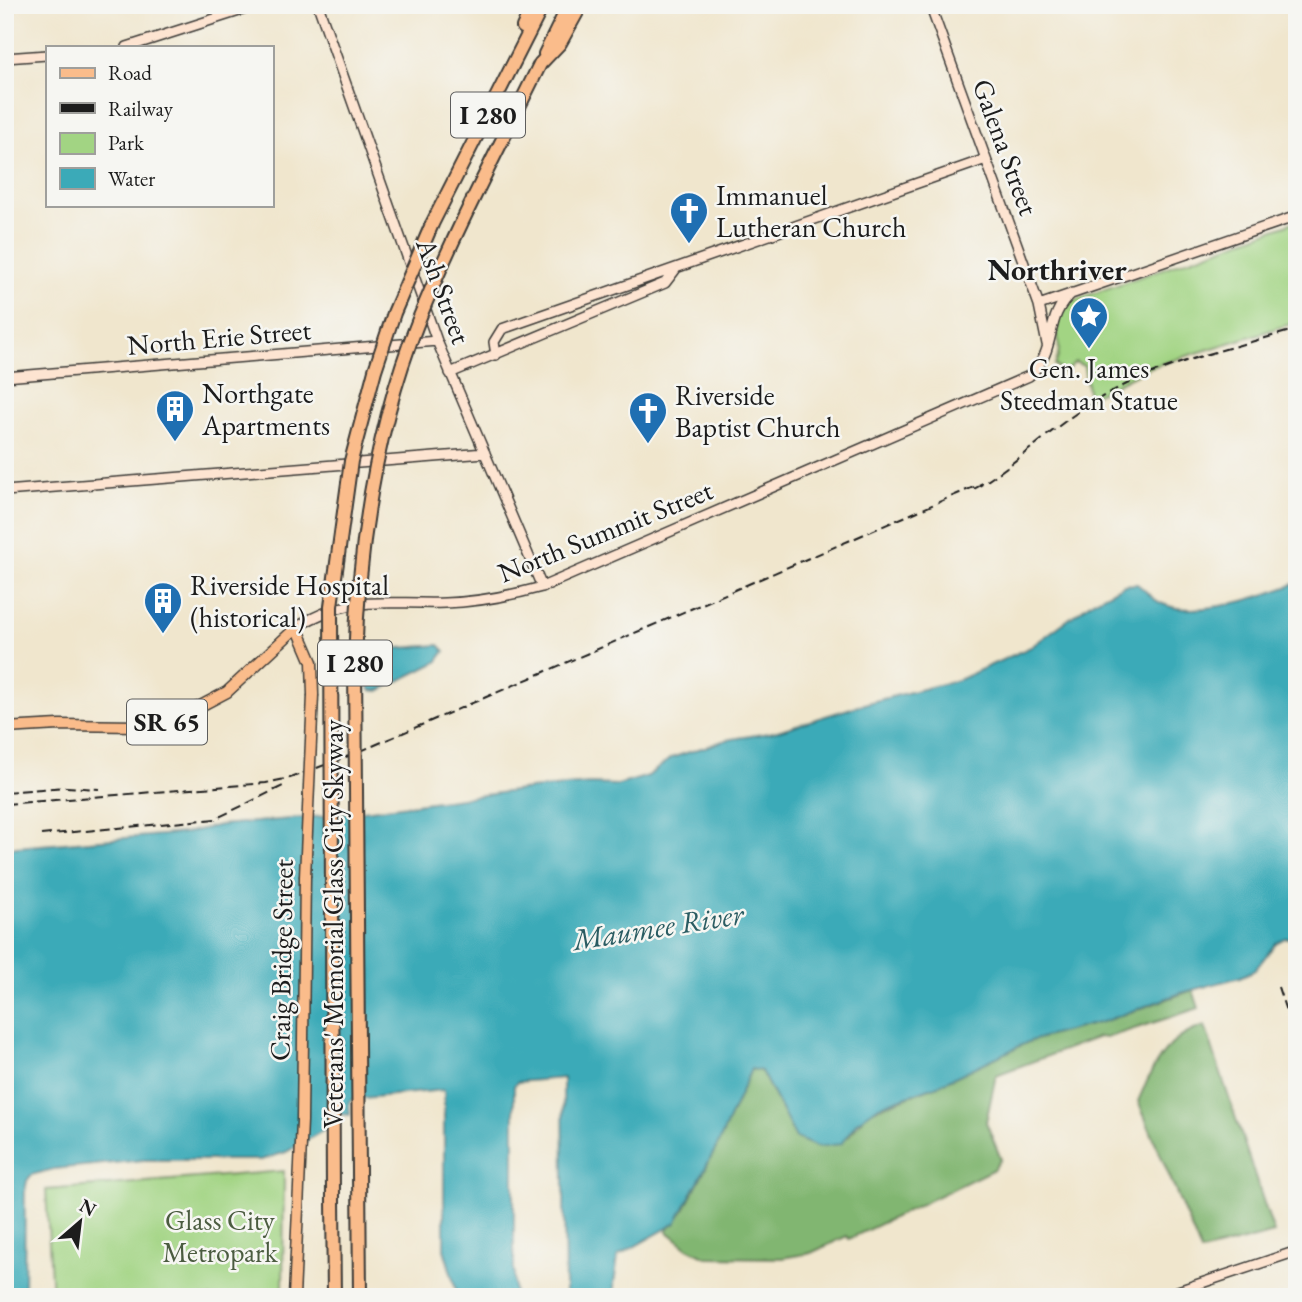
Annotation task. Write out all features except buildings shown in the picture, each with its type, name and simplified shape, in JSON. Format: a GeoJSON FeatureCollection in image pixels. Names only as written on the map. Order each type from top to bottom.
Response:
{"type":"FeatureCollection","features":[{"type":"Feature","properties":{"kind":"highway"},"geometry":{"type":"LineString","coordinates":[[432,224],[533,5]]}},
{"type":"Feature","properties":{"kind":"highway","name":"Veterans' Memorial Glass City Skyway"},"geometry":{"type":"LineString","coordinates":[[334,1297],[331,606],[351,461],[375,370],[394,313],[432,224],[543,5]]}},
{"type":"Feature","properties":{"kind":"highway","name":"Veterans' Memorial Glass City Skyway"},"geometry":{"type":"LineString","coordinates":[[360,1297],[355,664],[357,583],[368,503],[386,423],[418,320],[569,5]]}},
{"type":"Feature","properties":{"kind":"highway"},"geometry":{"type":"LineString","coordinates":[[540,64],[560,43],[582,5]]}},
{"type":"Feature","properties":{"kind":"main road","name":"Craig Bridge Street"},"geometry":{"type":"LineString","coordinates":[[294,1297],[302,1121],[305,848],[313,695],[312,662],[297,627]]}},
{"type":"Feature","properties":{"kind":"main road","name":"North Summit Street"},"geometry":{"type":"LineString","coordinates":[[5,728],[59,724],[138,726],[172,720],[227,692],[297,627]]}},
{"type":"Feature","properties":{"kind":"street"},"geometry":{"type":"LineString","coordinates":[[130,46],[258,5]]}},
{"type":"Feature","properties":{"kind":"street","name":"Ash Street"},"geometry":{"type":"LineString","coordinates":[[318,5],[437,341],[542,587]]}},
{"type":"Feature","properties":{"kind":"street","name":"Galena Street"},"geometry":{"type":"LineString","coordinates":[[930,5],[1038,305],[1047,346]]}},
{"type":"Feature","properties":{"kind":"street"},"geometry":{"type":"LineString","coordinates":[[5,58],[46,55]]}},
{"type":"Feature","properties":{"kind":"street"},"geometry":{"type":"LineString","coordinates":[[496,355],[494,342],[502,330],[986,159]]}},
{"type":"Feature","properties":{"kind":"street"},"geometry":{"type":"LineString","coordinates":[[1038,305],[1297,216]]}},
{"type":"Feature","properties":{"kind":"street"},"geometry":{"type":"LineString","coordinates":[[450,373],[665,283],[675,270]]}},
{"type":"Feature","properties":{"kind":"street","name":"North Summit Street"},"geometry":{"type":"LineString","coordinates":[[297,627],[314,616],[346,604],[493,600],[542,587],[1018,383],[1038,368],[1053,336],[1054,316],[1072,293]]}},
{"type":"Feature","properties":{"kind":"street","name":"North Erie Street"},"geometry":{"type":"LineString","coordinates":[[5,377],[437,341]]}},
{"type":"Feature","properties":{"kind":"street"},"geometry":{"type":"LineString","coordinates":[[5,491],[485,453]]}},
{"type":"Feature","properties":{"kind":"street"},"geometry":{"type":"LineString","coordinates":[[1160,1297],[1297,1251]]}},
{"type":"Feature","properties":{"kind":"green space"},"geometry":{"type":"Polygon","coordinates":[[[1297,221],[1297,322],[1148,368],[1089,398],[1084,366],[1075,362],[1064,373],[1055,365],[1059,348],[1058,319],[1069,302],[1297,221]]]}},
{"type":"Feature","properties":{"kind":"green space"},"geometry":{"type":"Polygon","coordinates":[[[1193,990],[1199,1008],[1106,1038],[1099,1037],[996,1075],[986,1122],[1001,1159],[994,1169],[849,1239],[847,1236],[811,1253],[782,1258],[706,1257],[688,1248],[667,1231],[683,1212],[718,1144],[751,1069],[761,1071],[796,1138],[817,1147],[848,1137],[868,1112],[938,1085],[1030,1041],[1105,1021],[1193,990]]]}},
{"type":"Feature","properties":{"kind":"green space"},"geometry":{"type":"Polygon","coordinates":[[[1205,1026],[1274,1233],[1201,1252],[1138,1101],[1156,1065],[1170,1046],[1191,1031],[1205,1026]]]}},
{"type":"Feature","properties":{"kind":"green space","name":"Glass City Metropark"},"geometry":{"type":"Polygon","coordinates":[[[284,1171],[283,1297],[52,1297],[46,1190],[284,1171]]]}},
{"type":"Feature","properties":{"kind":"water","name":"Maumee River"},"geometry":{"type":"Polygon","coordinates":[[[1297,583],[1297,938],[1285,938],[1276,943],[1255,970],[1105,1021],[1030,1041],[938,1085],[879,1106],[857,1122],[841,1144],[817,1147],[796,1138],[761,1071],[751,1069],[718,1144],[676,1223],[618,1256],[615,1297],[565,1297],[563,1078],[517,1082],[514,1086],[514,1297],[458,1297],[444,1249],[444,1090],[353,1099],[349,1102],[350,1115],[336,1114],[332,1125],[286,1152],[261,1160],[143,1160],[54,1169],[31,1175],[25,1191],[24,1297],[5,1297],[5,848],[185,833],[220,825],[325,816],[529,789],[590,784],[618,785],[648,776],[671,758],[726,740],[774,732],[871,702],[958,680],[1031,647],[1093,601],[1124,585],[1137,584],[1163,604],[1193,609],[1230,604],[1297,583]]]}},
{"type":"Feature","properties":{"kind":"water"},"geometry":{"type":"Polygon","coordinates":[[[439,645],[445,651],[437,662],[379,691],[370,690],[365,672],[387,649],[439,645]]]}},
{"type":"Feature","properties":{"kind":"railway"},"geometry":{"type":"LineString","coordinates":[[974,489],[1079,411],[1118,388],[1168,367],[1297,329]]}},
{"type":"Feature","properties":{"kind":"railway"},"geometry":{"type":"LineString","coordinates":[[5,804],[266,783],[290,778],[354,754],[983,483]]}},
{"type":"Feature","properties":{"kind":"railway"},"geometry":{"type":"LineString","coordinates":[[41,835],[215,819],[285,785]]}},
{"type":"Feature","properties":{"kind":"railway"},"geometry":{"type":"LineString","coordinates":[[5,792],[66,787],[99,789]]}},
{"type":"Feature","properties":{"kind":"railway"},"geometry":{"type":"LineString","coordinates":[[1295,950],[1297,955]]}},
{"type":"Feature","properties":{"kind":"railway"},"geometry":{"type":"LineString","coordinates":[[1290,982],[1297,1003]]}},
{"type":"Feature","properties":{"kind":"railway"},"geometry":{"type":"LineString","coordinates":[[1278,987],[1297,1044]]}},
{"type":"Feature","properties":{"kind":"place","name":"Immanuel Lutheran Church"},"geometry":{"type":"Point","coordinates":[689,245]}},
{"type":"Feature","properties":{"kind":"place","name":"Gen. James Steedman Statue"},"geometry":{"type":"Point","coordinates":[1089,350]}},
{"type":"Feature","properties":{"kind":"place","name":"Northgate Apartments"},"geometry":{"type":"Point","coordinates":[175,443]}},
{"type":"Feature","properties":{"kind":"place","name":"Riverside Baptist Church"},"geometry":{"type":"Point","coordinates":[648,445]}},
{"type":"Feature","properties":{"kind":"place","name":"Riverside Hospital (historical)"},"geometry":{"type":"Point","coordinates":[163,635]}},
{"type":"Feature","properties":{"kind":"district","name":"Northriver"},"geometry":{"type":"Point","coordinates":[1057,270]}}]}
